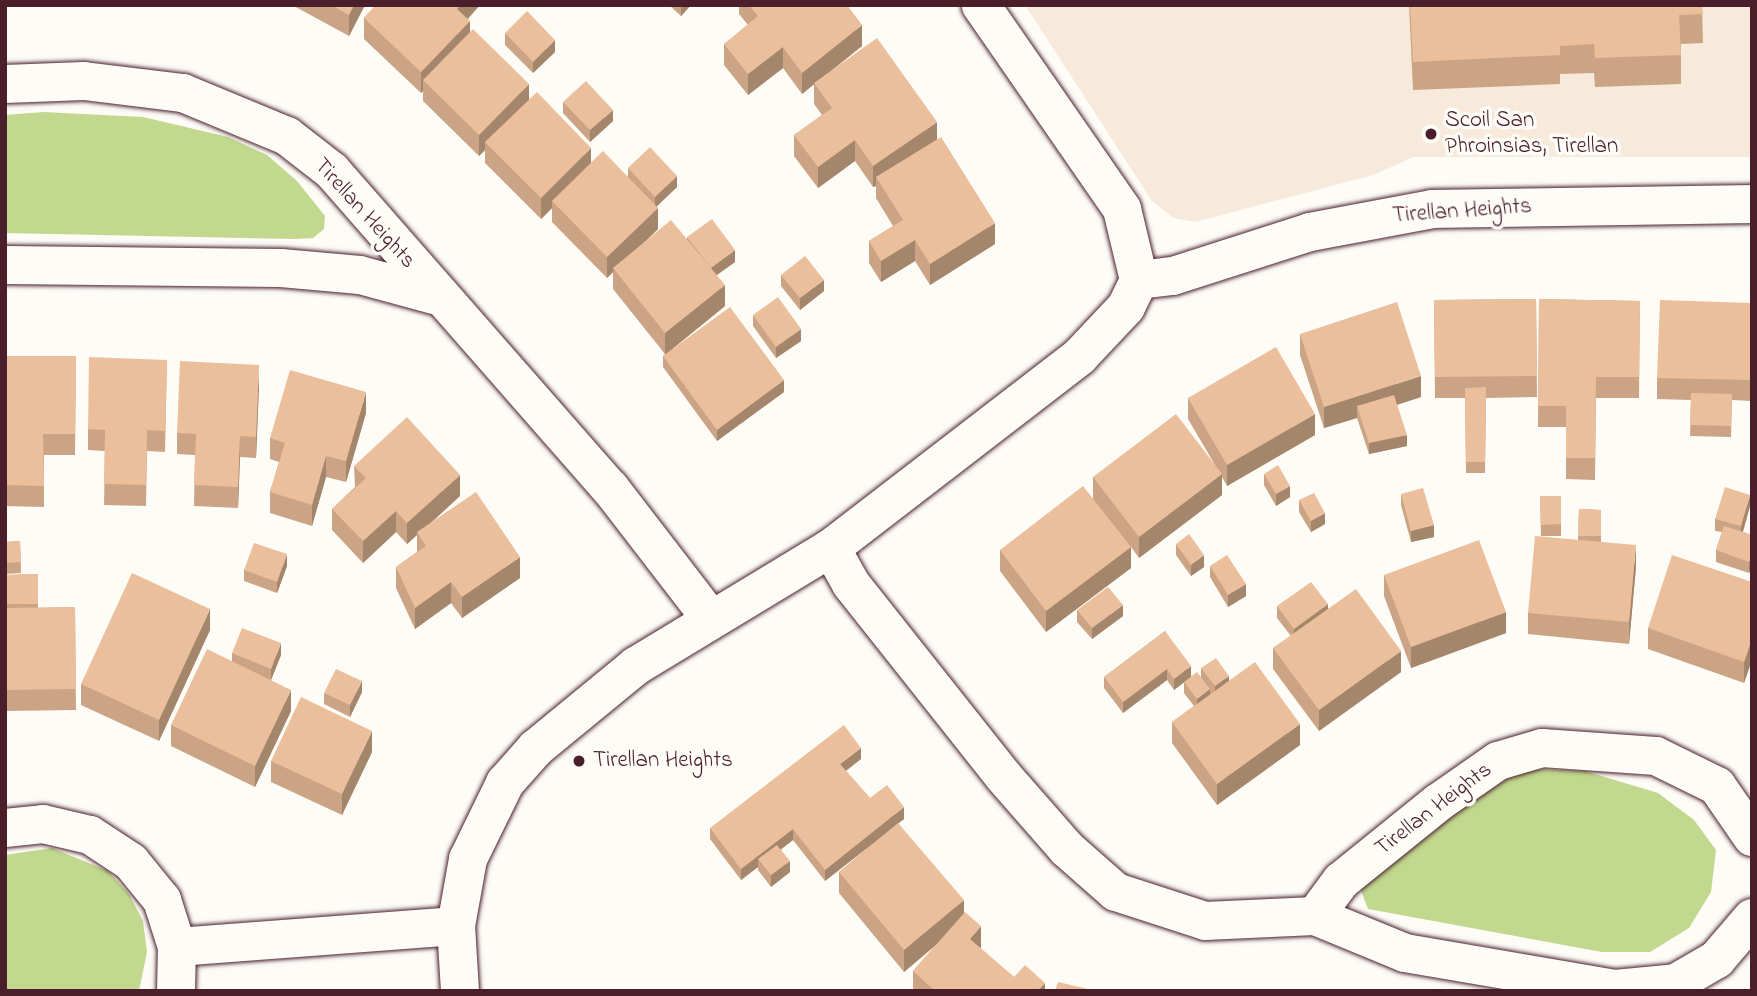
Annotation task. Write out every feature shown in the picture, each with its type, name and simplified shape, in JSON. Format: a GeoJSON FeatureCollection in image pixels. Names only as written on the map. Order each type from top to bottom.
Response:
{"type":"FeatureCollection","features":[{"type":"Feature","properties":{"kind":"street"},"geometry":{"type":"LineString","coordinates":[[460,991],[456,926],[468,859],[505,783],[572,716],[711,619],[831,548],[1080,356],[1126,307],[1139,280],[1132,239],[1106,180],[981,5]]}},
{"type":"Feature","properties":{"kind":"street","name":"Tirellan Heights"},"geometry":{"type":"LineString","coordinates":[[5,84],[84,80],[160,90],[256,118],[332,171],[434,295],[610,488],[711,619]]}},
{"type":"Feature","properties":{"kind":"street","name":"Tirellan Heights"},"geometry":{"type":"LineString","coordinates":[[1139,280],[1173,276],[1310,232],[1433,209],[1752,204]]}},
{"type":"Feature","properties":{"kind":"street","name":"Tirellan Heights"},"geometry":{"type":"LineString","coordinates":[[5,265],[281,268],[360,275],[434,295]]}},
{"type":"Feature","properties":{"kind":"street"},"geometry":{"type":"LineString","coordinates":[[831,548],[851,584],[1004,777],[1064,845],[1116,892],[1205,921],[1315,916],[1405,953],[1615,989],[1676,983],[1717,959],[1752,918]]}},
{"type":"Feature","properties":{"kind":"street","name":"Tirellan Heights"},"geometry":{"type":"LineString","coordinates":[[1315,916],[1341,881],[1440,802],[1498,761],[1542,748],[1656,756],[1717,786],[1752,837]]}},
{"type":"Feature","properties":{"kind":"street"},"geometry":{"type":"LineString","coordinates":[[5,828],[43,824],[90,835],[131,862],[162,900],[177,947],[176,991]]}},
{"type":"Feature","properties":{"kind":"street"},"geometry":{"type":"LineString","coordinates":[[177,947],[456,926]]}},
{"type":"Feature","properties":{"kind":"shaded area","name":"Scoil San Phroinsias, Tirellan"},"geometry":{"type":"Polygon","coordinates":[[[1025,5],[1752,5],[1752,157],[1414,157],[1373,175],[1195,222],[1174,218],[1152,201],[1025,5]]]}},
{"type":"Feature","properties":{"kind":"green space"},"geometry":{"type":"Polygon","coordinates":[[[43,112],[143,117],[228,137],[267,155],[297,181],[325,216],[324,229],[313,238],[295,239],[5,233],[5,115],[43,112]]]}},
{"type":"Feature","properties":{"kind":"green space"},"geometry":{"type":"Polygon","coordinates":[[[1529,769],[1585,771],[1658,793],[1694,820],[1716,850],[1711,892],[1689,928],[1650,952],[1602,952],[1368,909],[1360,888],[1474,794],[1529,769]]]}},
{"type":"Feature","properties":{"kind":"green space"},"geometry":{"type":"Polygon","coordinates":[[[52,848],[108,871],[129,894],[143,921],[147,952],[139,991],[5,991],[5,855],[52,848]]]}},
{"type":"Feature","properties":{"kind":"building"},"geometry":{"type":"Polygon","coordinates":[[[331,5],[354,5],[349,15],[331,5]]]}},
{"type":"Feature","properties":{"kind":"building"},"geometry":{"type":"Polygon","coordinates":[[[376,5],[460,5],[457,9],[470,21],[421,72],[364,18],[376,5]]]}},
{"type":"Feature","properties":{"kind":"building"},"geometry":{"type":"Polygon","coordinates":[[[749,5],[847,5],[862,25],[802,73],[783,47],[748,74],[724,44],[758,16],[749,5]]]}},
{"type":"Feature","properties":{"kind":"building"},"geometry":{"type":"Polygon","coordinates":[[[1410,5],[1702,5],[1703,14],[1679,15],[1681,55],[1595,58],[1594,44],[1560,46],[1560,55],[1413,62],[1410,5]]]}},
{"type":"Feature","properties":{"kind":"building"},"geometry":{"type":"Polygon","coordinates":[[[527,11],[555,40],[533,62],[505,33],[527,11]]]}},
{"type":"Feature","properties":{"kind":"building"},"geometry":{"type":"Polygon","coordinates":[[[473,29],[529,84],[479,135],[423,80],[473,29]]]}},
{"type":"Feature","properties":{"kind":"building"},"geometry":{"type":"Polygon","coordinates":[[[877,38],[937,122],[873,166],[855,140],[818,167],[794,135],[832,108],[814,83],[877,38]]]}},
{"type":"Feature","properties":{"kind":"building"},"geometry":{"type":"Polygon","coordinates":[[[586,81],[613,110],[590,130],[563,102],[586,81]]]}},
{"type":"Feature","properties":{"kind":"building"},"geometry":{"type":"Polygon","coordinates":[[[537,92],[591,148],[541,198],[485,142],[537,92]]]}},
{"type":"Feature","properties":{"kind":"building"},"geometry":{"type":"Polygon","coordinates":[[[941,137],[995,223],[930,264],[915,240],[881,261],[869,241],[903,220],[876,177],[941,137]]]}},
{"type":"Feature","properties":{"kind":"building"},"geometry":{"type":"Polygon","coordinates":[[[650,147],[677,176],[655,197],[628,168],[650,147]]]}},
{"type":"Feature","properties":{"kind":"building"},"geometry":{"type":"Polygon","coordinates":[[[603,151],[658,208],[607,257],[552,201],[603,151]]]}},
{"type":"Feature","properties":{"kind":"building"},"geometry":{"type":"Polygon","coordinates":[[[712,219],[735,250],[711,268],[687,237],[712,219]]]}},
{"type":"Feature","properties":{"kind":"building"},"geometry":{"type":"Polygon","coordinates":[[[671,220],[725,285],[665,333],[613,268],[671,220]]]}},
{"type":"Feature","properties":{"kind":"building"},"geometry":{"type":"Polygon","coordinates":[[[805,256],[824,280],[800,298],[781,275],[805,256]]]}},
{"type":"Feature","properties":{"kind":"building"},"geometry":{"type":"Polygon","coordinates":[[[778,297],[801,329],[776,347],[753,315],[778,297]]]}},
{"type":"Feature","properties":{"kind":"building"},"geometry":{"type":"Polygon","coordinates":[[[1536,299],[1537,376],[1435,377],[1434,300],[1536,299]]]}},
{"type":"Feature","properties":{"kind":"building"},"geometry":{"type":"Polygon","coordinates":[[[1539,299],[1640,301],[1639,377],[1596,377],[1595,458],[1566,458],[1566,406],[1538,406],[1539,299]]]}},
{"type":"Feature","properties":{"kind":"building"},"geometry":{"type":"Polygon","coordinates":[[[1660,300],[1752,303],[1752,380],[1657,378],[1660,300]]]}},
{"type":"Feature","properties":{"kind":"building"},"geometry":{"type":"Polygon","coordinates":[[[1397,302],[1421,376],[1324,407],[1300,334],[1397,302]]]}},
{"type":"Feature","properties":{"kind":"building"},"geometry":{"type":"Polygon","coordinates":[[[730,307],[784,380],[717,430],[663,356],[730,307]]]}},
{"type":"Feature","properties":{"kind":"building"},"geometry":{"type":"Polygon","coordinates":[[[1276,347],[1315,414],[1227,465],[1188,398],[1276,347]]]}},
{"type":"Feature","properties":{"kind":"building"},"geometry":{"type":"Polygon","coordinates":[[[5,356],[76,356],[75,434],[43,434],[44,486],[5,485],[5,356]]]}},
{"type":"Feature","properties":{"kind":"building"},"geometry":{"type":"Polygon","coordinates":[[[89,357],[167,360],[165,431],[147,430],[146,485],[104,484],[105,430],[88,429],[89,357]]]}},
{"type":"Feature","properties":{"kind":"building"},"geometry":{"type":"Polygon","coordinates":[[[180,361],[259,365],[256,437],[240,436],[238,487],[194,485],[196,434],[177,433],[180,361]]]}},
{"type":"Feature","properties":{"kind":"building"},"geometry":{"type":"Polygon","coordinates":[[[290,370],[366,392],[346,461],[326,456],[312,505],[270,492],[285,443],[270,438],[290,370]]]}},
{"type":"Feature","properties":{"kind":"building"},"geometry":{"type":"Polygon","coordinates":[[[1486,387],[1485,462],[1466,462],[1465,388],[1486,387]]]}},
{"type":"Feature","properties":{"kind":"building"},"geometry":{"type":"Polygon","coordinates":[[[1691,393],[1732,394],[1731,426],[1690,425],[1691,393]]]}},
{"type":"Feature","properties":{"kind":"building"},"geometry":{"type":"Polygon","coordinates":[[[1394,395],[1407,435],[1369,443],[1357,406],[1394,395]]]}},
{"type":"Feature","properties":{"kind":"building"},"geometry":{"type":"Polygon","coordinates":[[[1176,414],[1222,474],[1139,537],[1093,477],[1176,414]]]}},
{"type":"Feature","properties":{"kind":"building"},"geometry":{"type":"Polygon","coordinates":[[[407,417],[460,475],[407,523],[396,511],[363,541],[332,509],[366,478],[354,466],[407,417]]]}},
{"type":"Feature","properties":{"kind":"building"},"geometry":{"type":"Polygon","coordinates":[[[1278,465],[1290,486],[1276,494],[1264,474],[1278,465]]]}},
{"type":"Feature","properties":{"kind":"building"},"geometry":{"type":"Polygon","coordinates":[[[1083,486],[1131,547],[1046,611],[1000,550],[1083,486]]]}},
{"type":"Feature","properties":{"kind":"building"},"geometry":{"type":"Polygon","coordinates":[[[1725,487],[1750,495],[1741,526],[1715,519],[1725,487]]]}},
{"type":"Feature","properties":{"kind":"building"},"geometry":{"type":"Polygon","coordinates":[[[1423,488],[1434,525],[1411,531],[1401,494],[1423,488]]]}},
{"type":"Feature","properties":{"kind":"building"},"geometry":{"type":"Polygon","coordinates":[[[476,492],[520,557],[462,597],[451,582],[415,608],[396,567],[426,546],[417,532],[476,492]]]}},
{"type":"Feature","properties":{"kind":"building"},"geometry":{"type":"Polygon","coordinates":[[[1314,493],[1325,513],[1311,521],[1299,500],[1314,493]]]}},
{"type":"Feature","properties":{"kind":"building"},"geometry":{"type":"Polygon","coordinates":[[[1540,496],[1561,496],[1561,524],[1541,525],[1540,496]]]}},
{"type":"Feature","properties":{"kind":"building"},"geometry":{"type":"Polygon","coordinates":[[[1579,509],[1601,510],[1601,536],[1578,536],[1579,509]]]}},
{"type":"Feature","properties":{"kind":"building"},"geometry":{"type":"Polygon","coordinates":[[[1724,526],[1752,535],[1749,562],[1716,550],[1724,526]]]}},
{"type":"Feature","properties":{"kind":"building"},"geometry":{"type":"Polygon","coordinates":[[[1189,534],[1204,555],[1191,565],[1176,544],[1189,534]]]}},
{"type":"Feature","properties":{"kind":"building"},"geometry":{"type":"Polygon","coordinates":[[[1535,536],[1636,545],[1629,622],[1528,613],[1535,536]]]}},
{"type":"Feature","properties":{"kind":"building"},"geometry":{"type":"Polygon","coordinates":[[[1479,540],[1506,612],[1411,647],[1384,575],[1479,540]]]}},
{"type":"Feature","properties":{"kind":"building"},"geometry":{"type":"Polygon","coordinates":[[[20,541],[21,562],[5,563],[5,542],[20,541]]]}},
{"type":"Feature","properties":{"kind":"building"},"geometry":{"type":"Polygon","coordinates":[[[254,543],[287,554],[277,582],[244,570],[254,543]]]}},
{"type":"Feature","properties":{"kind":"building"},"geometry":{"type":"Polygon","coordinates":[[[1227,555],[1246,584],[1228,595],[1210,566],[1227,555]]]}},
{"type":"Feature","properties":{"kind":"building"},"geometry":{"type":"Polygon","coordinates":[[[1672,555],[1752,582],[1752,639],[1744,662],[1648,628],[1672,555]]]}},
{"type":"Feature","properties":{"kind":"building"},"geometry":{"type":"Polygon","coordinates":[[[132,573],[210,609],[159,720],[81,684],[132,573]]]}},
{"type":"Feature","properties":{"kind":"building"},"geometry":{"type":"Polygon","coordinates":[[[38,574],[38,604],[5,604],[5,575],[38,574]]]}},
{"type":"Feature","properties":{"kind":"building"},"geometry":{"type":"Polygon","coordinates":[[[1311,582],[1328,604],[1294,629],[1277,606],[1311,582]]]}},
{"type":"Feature","properties":{"kind":"building"},"geometry":{"type":"Polygon","coordinates":[[[1108,587],[1123,605],[1092,628],[1077,610],[1108,587]]]}},
{"type":"Feature","properties":{"kind":"building"},"geometry":{"type":"Polygon","coordinates":[[[1356,589],[1401,651],[1319,710],[1273,648],[1356,589]]]}},
{"type":"Feature","properties":{"kind":"building"},"geometry":{"type":"Polygon","coordinates":[[[75,607],[76,689],[5,690],[5,608],[75,607]]]}},
{"type":"Feature","properties":{"kind":"building"},"geometry":{"type":"Polygon","coordinates":[[[242,628],[281,643],[271,669],[232,653],[242,628]]]}},
{"type":"Feature","properties":{"kind":"building"},"geometry":{"type":"Polygon","coordinates":[[[1165,631],[1191,666],[1174,679],[1167,669],[1123,702],[1104,677],[1165,631]]]}},
{"type":"Feature","properties":{"kind":"building"},"geometry":{"type":"Polygon","coordinates":[[[207,649],[291,690],[255,766],[171,725],[207,649]]]}},
{"type":"Feature","properties":{"kind":"building"},"geometry":{"type":"Polygon","coordinates":[[[1216,658],[1229,676],[1215,686],[1201,668],[1216,658]]]}},
{"type":"Feature","properties":{"kind":"building"},"geometry":{"type":"Polygon","coordinates":[[[1255,662],[1300,724],[1217,784],[1172,722],[1255,662]]]}},
{"type":"Feature","properties":{"kind":"building"},"geometry":{"type":"Polygon","coordinates":[[[336,669],[362,681],[350,705],[324,693],[336,669]]]}},
{"type":"Feature","properties":{"kind":"building"},"geometry":{"type":"Polygon","coordinates":[[[1197,672],[1210,689],[1197,699],[1184,682],[1197,672]]]}},
{"type":"Feature","properties":{"kind":"building"},"geometry":{"type":"Polygon","coordinates":[[[301,697],[372,731],[342,794],[271,761],[301,697]]]}},
{"type":"Feature","properties":{"kind":"building"},"geometry":{"type":"Polygon","coordinates":[[[844,725],[861,748],[840,764],[870,798],[887,785],[904,807],[825,870],[793,829],[741,869],[710,828],[844,725]]]}},
{"type":"Feature","properties":{"kind":"building"},"geometry":{"type":"Polygon","coordinates":[[[898,823],[964,900],[904,950],[839,872],[898,823]]]}},
{"type":"Feature","properties":{"kind":"building"},"geometry":{"type":"Polygon","coordinates":[[[777,845],[790,861],[771,875],[758,859],[777,845]]]}},
{"type":"Feature","properties":{"kind":"building"},"geometry":{"type":"Polygon","coordinates":[[[965,912],[981,926],[970,939],[1014,977],[1025,965],[1045,983],[1037,991],[935,991],[913,971],[965,912]]]}},
{"type":"Feature","properties":{"kind":"building"},"geometry":{"type":"Polygon","coordinates":[[[1058,982],[1097,991],[1055,991],[1058,982]]]}},
{"type":"Feature","properties":{"kind":"place","name":"Scoil San Phroinsias, Tirellan"},"geometry":{"type":"Point","coordinates":[1431,134]}},
{"type":"Feature","properties":{"kind":"place","name":"Tirellan Heights"},"geometry":{"type":"Point","coordinates":[579,761]}}]}
